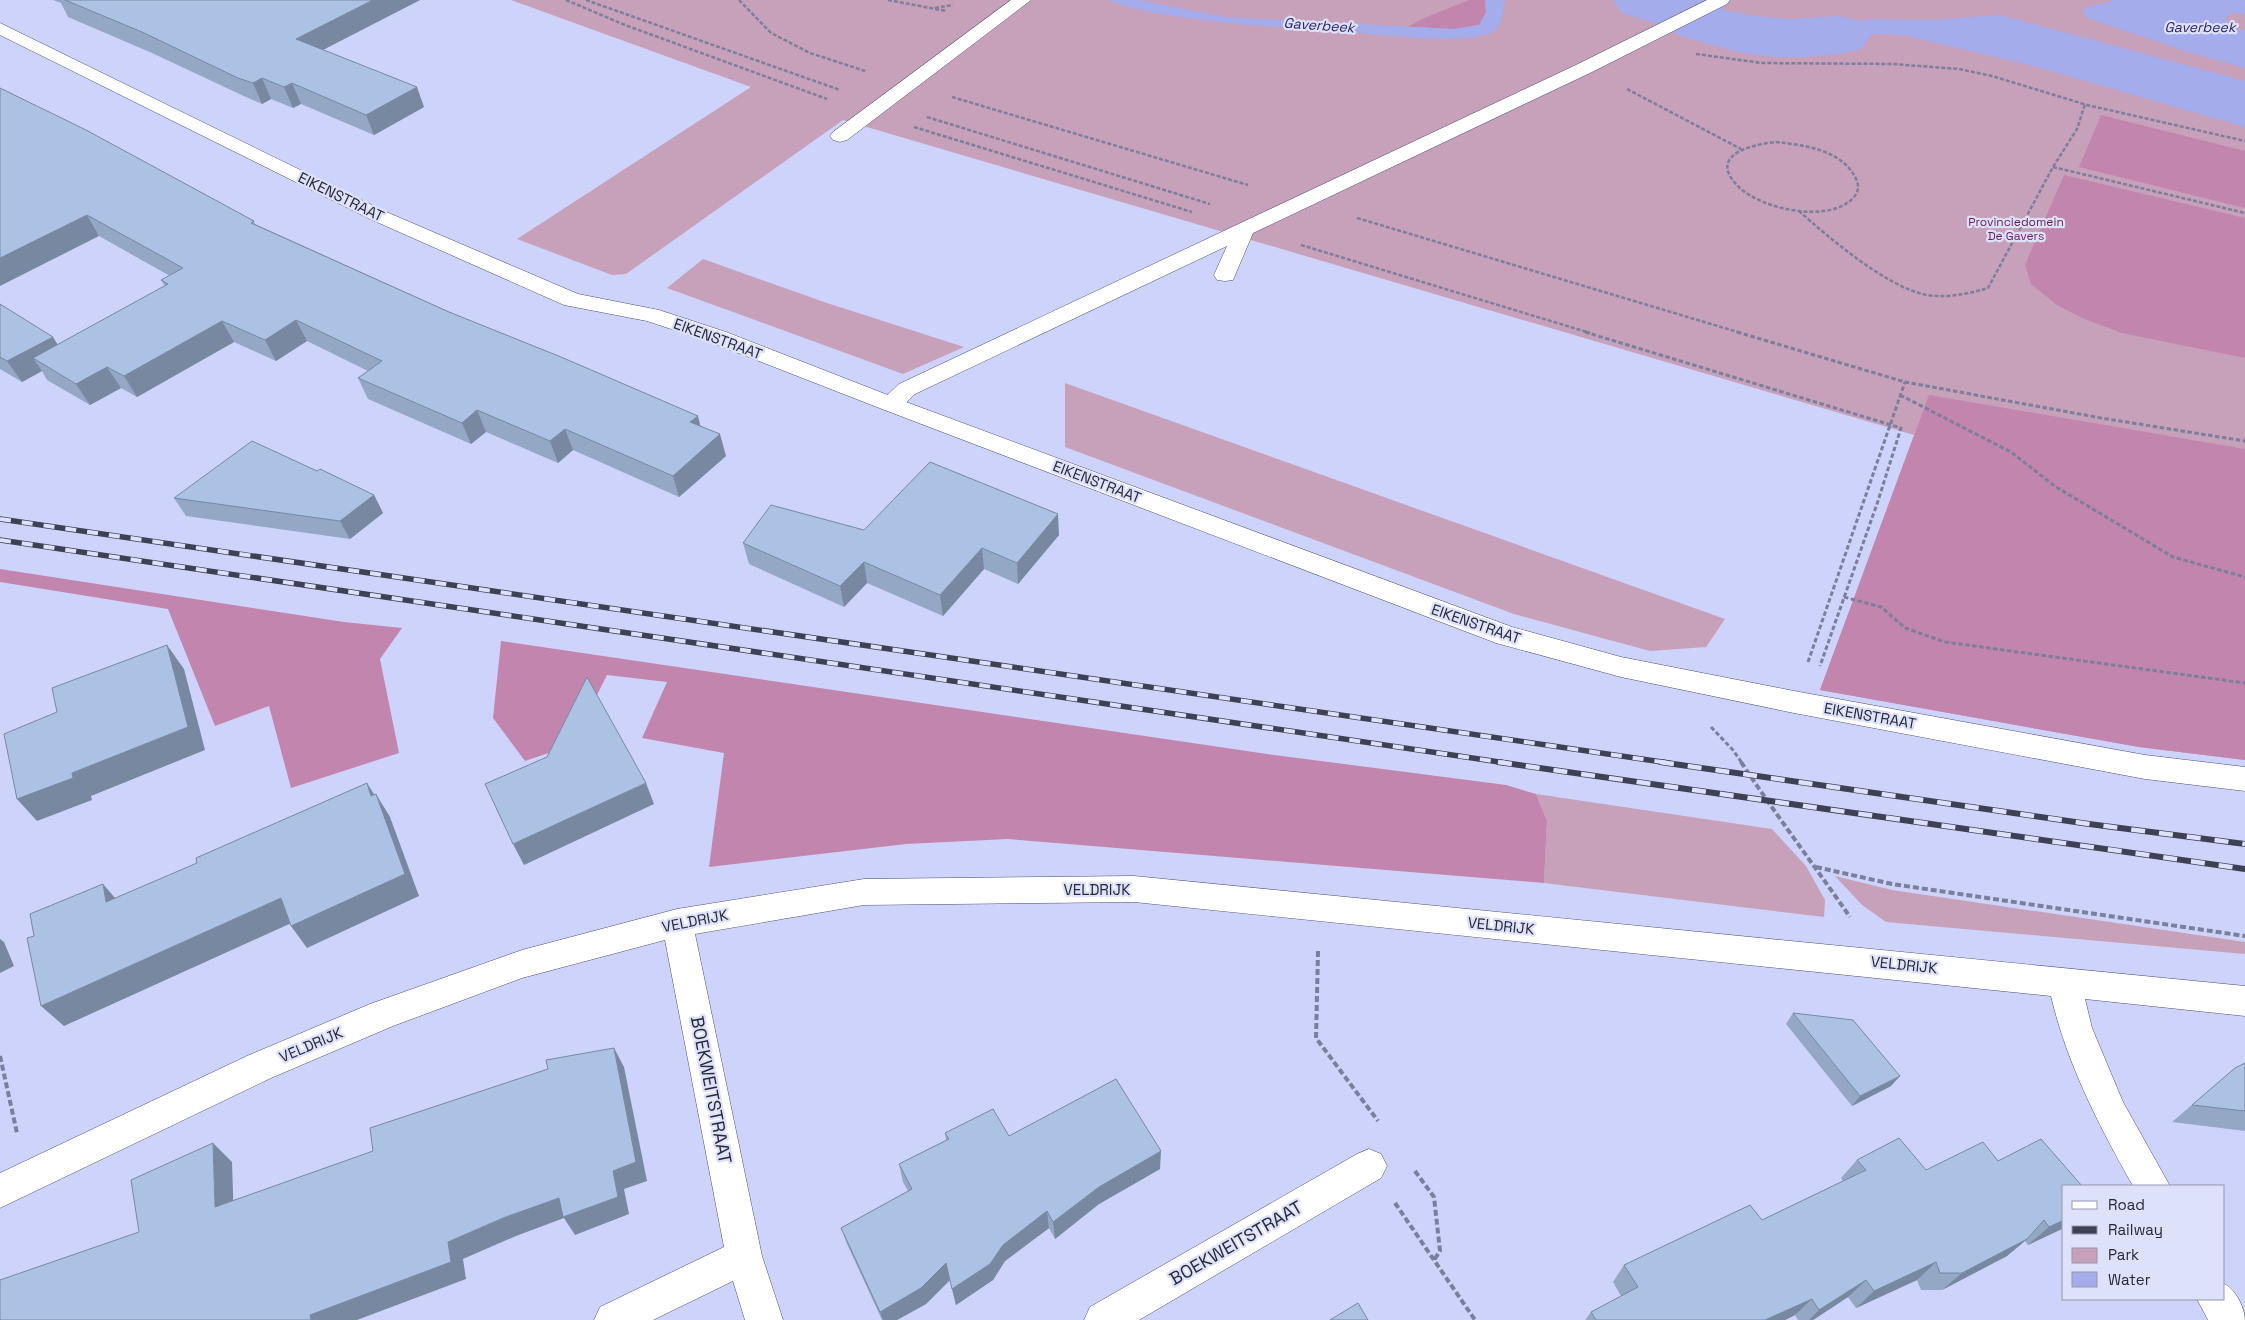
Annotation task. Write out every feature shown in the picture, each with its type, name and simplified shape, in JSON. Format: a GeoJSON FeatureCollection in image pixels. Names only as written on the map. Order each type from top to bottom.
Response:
{"type":"FeatureCollection","features":[{"type":"Feature","properties":{"kind":"street"},"geometry":{"type":"LineString","coordinates":[[840,136],[1022,0]]}},
{"type":"Feature","properties":{"kind":"street"},"geometry":{"type":"LineString","coordinates":[[890,404],[907,389],[1303,202],[1718,1]]}},
{"type":"Feature","properties":{"kind":"street","name":"EIKENSTRAAT"},"geometry":{"type":"LineString","coordinates":[[0,28],[378,215],[572,300],[651,315],[708,334],[1506,636],[1621,667],[1800,704],[2145,767],[2245,778]]}},
{"type":"Feature","properties":{"kind":"street"},"geometry":{"type":"LineString","coordinates":[[1225,274],[1254,224]]}},
{"type":"Feature","properties":{"kind":"street","name":"VELDRIJK"},"geometry":{"type":"LineString","coordinates":[[13,1185],[259,1067],[382,1015],[522,964],[677,923],[864,892],[1134,889],[2245,1001]]}},
{"type":"Feature","properties":{"kind":"street","name":"BOEKWEITSTRAAT"},"geometry":{"type":"LineString","coordinates":[[677,923],[744,1256],[764,1320]]}},
{"type":"Feature","properties":{"kind":"street"},"geometry":{"type":"LineString","coordinates":[[2064,982],[2075,1028],[2110,1112],[2151,1185]]}},
{"type":"Feature","properties":{"kind":"street","name":"BOEKWEITSTRAAT"},"geometry":{"type":"LineString","coordinates":[[1103,1320],[1369,1166]]}},
{"type":"Feature","properties":{"kind":"street"},"geometry":{"type":"LineString","coordinates":[[612,1320],[744,1256]]}},
{"type":"Feature","properties":{"kind":"path"},"geometry":{"type":"LineString","coordinates":[[566,0],[625,25],[876,109],[1254,224],[1901,428],[1878,501],[1844,597],[1800,704]]}},
{"type":"Feature","properties":{"kind":"path"},"geometry":{"type":"LineString","coordinates":[[586,0],[876,109],[1254,224]]}},
{"type":"Feature","properties":{"kind":"path"},"geometry":{"type":"LineString","coordinates":[[739,0],[771,33],[810,53],[1905,382],[2101,418],[2245,441]]}},
{"type":"Feature","properties":{"kind":"path"},"geometry":{"type":"LineString","coordinates":[[888,0],[996,20]]}},
{"type":"Feature","properties":{"kind":"path"},"geometry":{"type":"LineString","coordinates":[[1638,40],[1718,59],[1755,64],[1795,66],[1894,63],[1960,69],[2005,79],[2085,104],[2245,141]]}},
{"type":"Feature","properties":{"kind":"path"},"geometry":{"type":"LineString","coordinates":[[1652,102],[1741,149]]}},
{"type":"Feature","properties":{"kind":"path"},"geometry":{"type":"LineString","coordinates":[[1799,211],[1873,267],[1902,286],[1920,293],[1938,295],[1971,293],[1988,288],[2053,167],[2077,129],[2085,104]]}},
{"type":"Feature","properties":{"kind":"path"},"geometry":{"type":"LineString","coordinates":[[1776,142],[1810,148],[1835,158],[1849,168],[1856,179],[1858,190],[1851,200],[1839,207],[1820,211],[1799,211],[1771,204],[1741,190],[1731,178],[1728,167],[1731,157],[1741,149],[1756,144],[1776,142]]}},
{"type":"Feature","properties":{"kind":"path"},"geometry":{"type":"LineString","coordinates":[[2053,167],[2245,213]]}},
{"type":"Feature","properties":{"kind":"path"},"geometry":{"type":"LineString","coordinates":[[1800,704],[1905,382]]}},
{"type":"Feature","properties":{"kind":"path"},"geometry":{"type":"LineString","coordinates":[[1900,395],[2011,452],[2056,488],[2173,557],[2245,576]]}},
{"type":"Feature","properties":{"kind":"path"},"geometry":{"type":"LineString","coordinates":[[1844,597],[1881,608],[1905,628],[1945,642],[2245,683]]}},
{"type":"Feature","properties":{"kind":"path"},"geometry":{"type":"LineString","coordinates":[[1711,726],[1733,750],[1766,802],[1816,867],[1850,917],[1862,961]]}},
{"type":"Feature","properties":{"kind":"path"},"geometry":{"type":"LineString","coordinates":[[1816,867],[1892,884],[2245,936]]}},
{"type":"Feature","properties":{"kind":"path"},"geometry":{"type":"LineString","coordinates":[[1320,908],[1316,1038],[1381,1125]]}},
{"type":"Feature","properties":{"kind":"path"},"geometry":{"type":"LineString","coordinates":[[0,1056],[13,1185]]}},
{"type":"Feature","properties":{"kind":"path"},"geometry":{"type":"LineString","coordinates":[[1410,1165],[1434,1197],[1440,1252],[1434,1260]]}},
{"type":"Feature","properties":{"kind":"path"},"geometry":{"type":"LineString","coordinates":[[1369,1166],[1476,1320]]}},
{"type":"Feature","properties":{"kind":"green space","name":"Provinciedomein De Gavers"},"geometry":{"type":"Polygon","coordinates":[[[511,0],[2245,0],[2245,760],[2139,747],[1820,690],[1914,435],[843,120],[626,274],[612,275],[517,239],[751,87],[511,0]]]}},
{"type":"Feature","properties":{"kind":"green space"},"geometry":{"type":"Polygon","coordinates":[[[703,259],[827,303],[964,347],[903,374],[667,288],[703,259]]]}},
{"type":"Feature","properties":{"kind":"green space"},"geometry":{"type":"Polygon","coordinates":[[[1065,383],[1725,619],[1706,647],[1650,651],[1514,614],[1065,447],[1065,383]]]}},
{"type":"Feature","properties":{"kind":"green space"},"geometry":{"type":"Polygon","coordinates":[[[1536,794],[1772,829],[1806,866],[1825,900],[1824,917],[1544,883],[1547,821],[1536,794]]]}},
{"type":"Feature","properties":{"kind":"green space"},"geometry":{"type":"Polygon","coordinates":[[[1835,876],[1892,890],[2245,942],[2245,954],[1886,922],[1862,905],[1835,876]]]}},
{"type":"Feature","properties":{"kind":"shaded area"},"geometry":{"type":"Polygon","coordinates":[[[1469,0],[1485,0],[1486,12],[1479,25],[1454,29],[1408,27],[1422,19],[1469,0]]]}},
{"type":"Feature","properties":{"kind":"shaded area"},"geometry":{"type":"Polygon","coordinates":[[[2101,115],[2245,151],[2245,208],[2079,167],[2101,115]]]}},
{"type":"Feature","properties":{"kind":"shaded area"},"geometry":{"type":"Polygon","coordinates":[[[2064,175],[2245,218],[2245,358],[2122,333],[2082,318],[2057,305],[2031,284],[2025,265],[2064,175]]]}},
{"type":"Feature","properties":{"kind":"shaded area"},"geometry":{"type":"Polygon","coordinates":[[[1929,395],[2245,449],[2245,760],[2139,747],[1820,690],[1929,395]]]}},
{"type":"Feature","properties":{"kind":"shaded area"},"geometry":{"type":"Polygon","coordinates":[[[0,569],[344,622],[402,628],[380,659],[399,753],[291,788],[269,706],[215,726],[168,609],[0,582],[0,569]]]}},
{"type":"Feature","properties":{"kind":"shaded area"},"geometry":{"type":"Polygon","coordinates":[[[501,641],[1267,754],[1506,785],[1536,794],[1547,821],[1544,883],[1008,839],[906,844],[709,867],[724,753],[642,738],[667,682],[607,675],[572,745],[525,761],[493,718],[501,641]]]}},
{"type":"Feature","properties":{"kind":"water"},"geometry":{"type":"Polygon","coordinates":[[[1107,0],[1139,0],[1226,17],[1454,29],[1479,25],[1486,12],[1485,0],[1505,0],[1501,21],[1494,31],[1482,36],[1445,39],[1217,22],[1140,10],[1107,0]]]}},
{"type":"Feature","properties":{"kind":"water"},"geometry":{"type":"Polygon","coordinates":[[[1630,0],[1658,0],[1682,7],[1671,12],[1630,0]]]}},
{"type":"Feature","properties":{"kind":"water","name":"Gaverbeek"},"geometry":{"type":"Polygon","coordinates":[[[2115,0],[2245,0],[2245,14],[2232,13],[2226,17],[2228,23],[2237,29],[2245,30],[2245,68],[2182,50],[2087,18],[2082,9],[2115,0]]]}},
{"type":"Feature","properties":{"kind":"water","name":"Gaverbeek"},"geometry":{"type":"Polygon","coordinates":[[[2000,15],[2245,81],[2245,127],[2033,66],[1903,35],[1874,34],[1818,44],[1789,45],[1724,37],[1691,29],[1710,19],[1743,23],[1780,31],[1812,33],[1854,25],[1868,19],[1932,20],[2000,15]]]}},
{"type":"Feature","properties":{"kind":"building"},"geometry":{"type":"Polygon","coordinates":[[[65,0],[373,0],[296,39],[417,87],[366,115],[292,83],[284,87],[262,78],[253,83],[238,78],[142,32],[65,0]]]}},
{"type":"Feature","properties":{"kind":"building"},"geometry":{"type":"Polygon","coordinates":[[[0,88],[86,130],[254,221],[251,223],[449,312],[561,357],[698,416],[690,422],[720,434],[673,476],[565,429],[550,441],[477,410],[462,423],[358,378],[382,361],[296,320],[265,340],[222,321],[124,376],[107,367],[76,384],[33,358],[168,284],[161,280],[183,268],[87,215],[0,258],[0,88]]]}},
{"type":"Feature","properties":{"kind":"building"},"geometry":{"type":"Polygon","coordinates":[[[0,304],[53,337],[7,361],[0,357],[0,304]]]}},
{"type":"Feature","properties":{"kind":"building"},"geometry":{"type":"Polygon","coordinates":[[[252,441],[317,471],[320,469],[374,495],[340,521],[174,498],[252,441]]]}},
{"type":"Feature","properties":{"kind":"building"},"geometry":{"type":"Polygon","coordinates":[[[930,462],[1058,514],[1017,563],[982,548],[940,595],[864,562],[840,586],[743,543],[771,505],[864,530],[930,462]]]}},
{"type":"Feature","properties":{"kind":"building"},"geometry":{"type":"Polygon","coordinates":[[[167,645],[188,727],[72,773],[73,778],[17,799],[4,734],[57,712],[52,688],[167,645]]]}},
{"type":"Feature","properties":{"kind":"building"},"geometry":{"type":"Polygon","coordinates":[[[587,677],[646,783],[513,844],[485,784],[547,757],[587,677]]]}},
{"type":"Feature","properties":{"kind":"building"},"geometry":{"type":"Polygon","coordinates":[[[367,783],[371,796],[376,794],[405,874],[291,926],[281,898],[41,1006],[27,938],[34,936],[30,914],[103,884],[106,902],[197,863],[196,858],[367,783]]]}},
{"type":"Feature","properties":{"kind":"building"},"geometry":{"type":"Polygon","coordinates":[[[1793,1013],[1853,1020],[1900,1076],[1860,1096],[1793,1013]]]}},
{"type":"Feature","properties":{"kind":"building"},"geometry":{"type":"Polygon","coordinates":[[[614,1048],[636,1162],[613,1171],[618,1197],[563,1217],[559,1198],[503,1218],[448,1242],[451,1262],[310,1315],[311,1320],[0,1320],[0,1280],[139,1232],[131,1180],[213,1143],[215,1207],[373,1151],[370,1128],[548,1069],[546,1060],[614,1048]]]}},
{"type":"Feature","properties":{"kind":"building"},"geometry":{"type":"Polygon","coordinates":[[[2245,1063],[2245,1111],[2192,1105],[2235,1068],[2245,1063]]]}},
{"type":"Feature","properties":{"kind":"building"},"geometry":{"type":"Polygon","coordinates":[[[1116,1079],[1161,1151],[1099,1187],[1053,1222],[1047,1211],[1003,1245],[990,1264],[952,1289],[946,1263],[921,1288],[880,1312],[841,1228],[912,1189],[899,1164],[949,1139],[945,1133],[993,1109],[1009,1136],[1116,1079]]]}},
{"type":"Feature","properties":{"kind":"building"},"geometry":{"type":"Polygon","coordinates":[[[1899,1138],[1926,1170],[1983,1142],[1998,1161],[2041,1139],[2081,1185],[2062,1185],[2062,1221],[2049,1227],[2044,1220],[2027,1239],[1962,1273],[1940,1273],[1936,1262],[1874,1291],[1866,1280],[1819,1310],[1812,1299],[1765,1320],[1596,1320],[1591,1312],[1638,1287],[1624,1265],[1750,1205],[1762,1220],[1866,1170],[1857,1160],[1899,1138]]]}},
{"type":"Feature","properties":{"kind":"building"},"geometry":{"type":"Polygon","coordinates":[[[1358,1303],[1368,1320],[1330,1320],[1358,1303]]]}},
{"type":"Feature","properties":{"kind":"waterway","name":"Gaverbeek"},"geometry":{"type":"LineString","coordinates":[[1644,0],[1674,8],[1705,24],[1738,33],[1788,38],[1839,35]]}},
{"type":"Feature","properties":{"kind":"railway"},"geometry":{"type":"LineString","coordinates":[[0,519],[1669,763]]}},
{"type":"Feature","properties":{"kind":"railway"},"geometry":{"type":"LineString","coordinates":[[0,540],[1506,763]]}},
{"type":"Feature","properties":{"kind":"railway"},"geometry":{"type":"LineString","coordinates":[[1498,762],[2245,869]]}},
{"type":"Feature","properties":{"kind":"railway"},"geometry":{"type":"LineString","coordinates":[[1660,762],[2089,824],[2245,844]]}}]}
